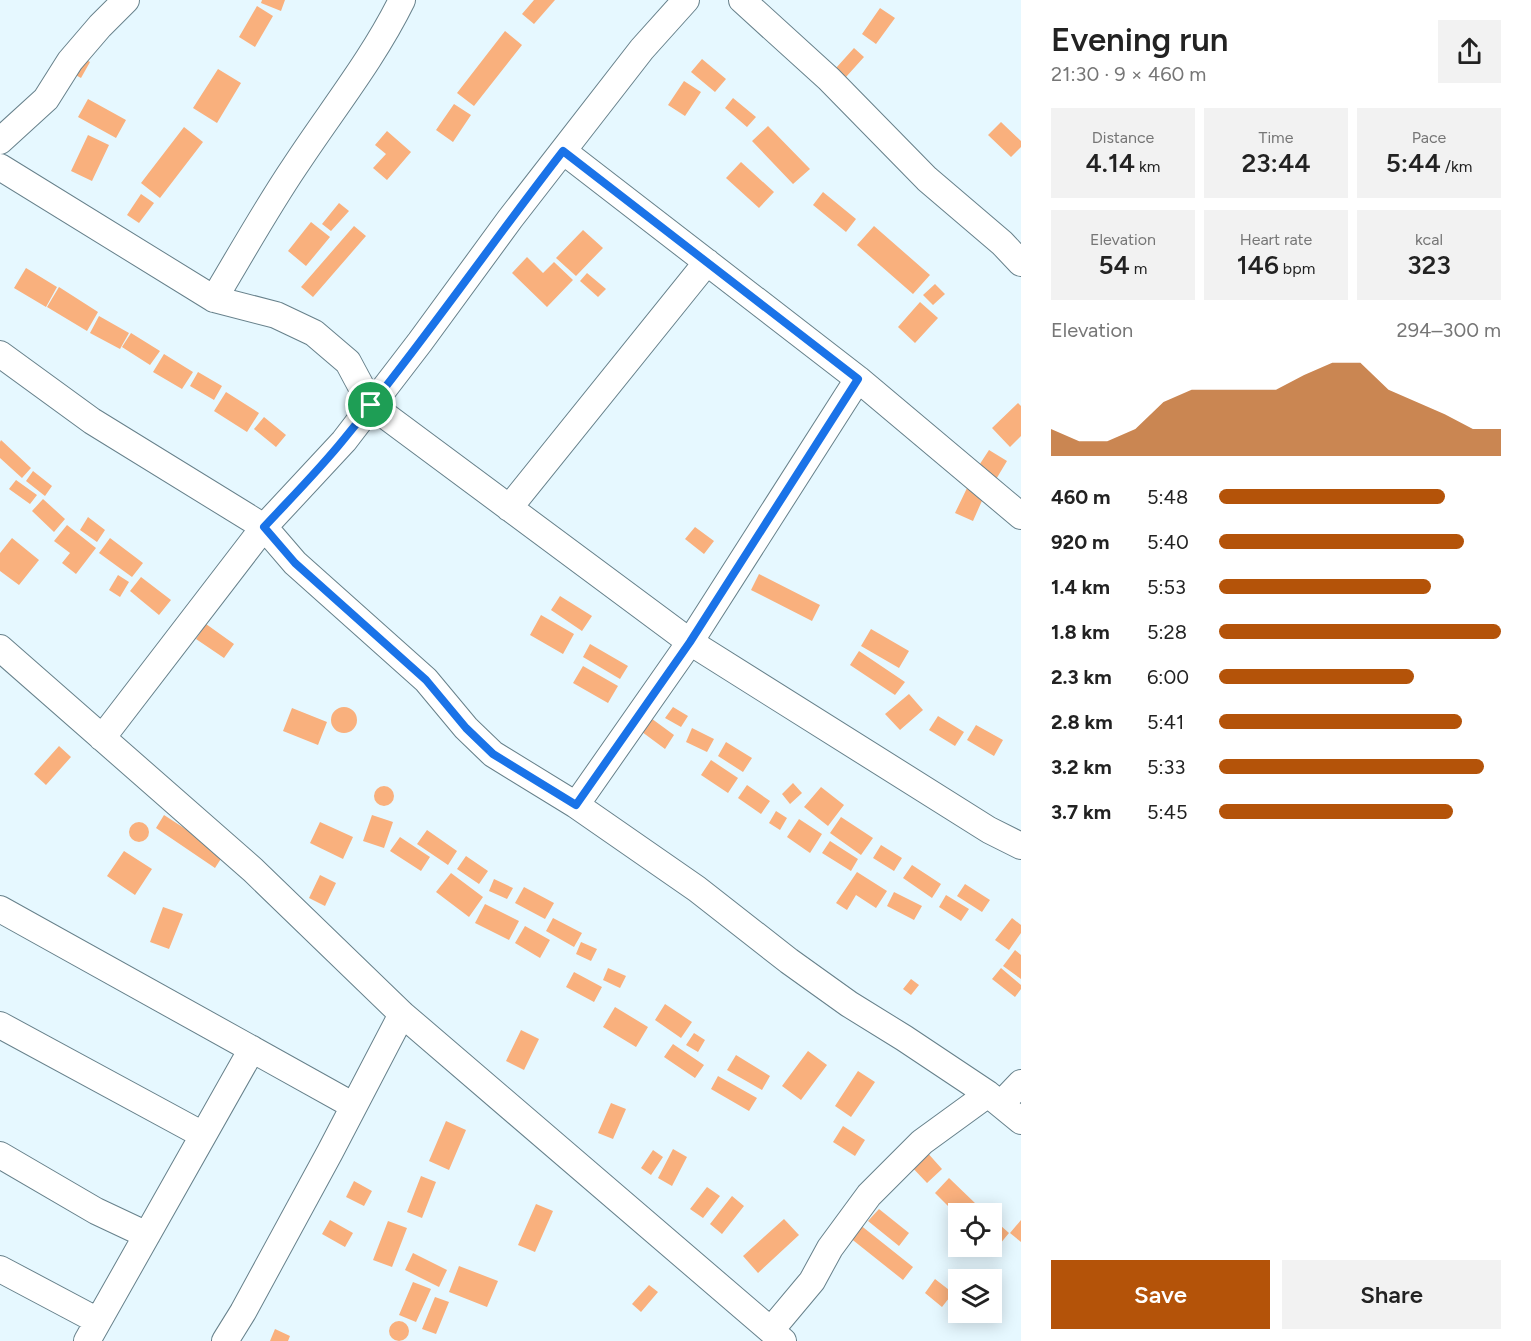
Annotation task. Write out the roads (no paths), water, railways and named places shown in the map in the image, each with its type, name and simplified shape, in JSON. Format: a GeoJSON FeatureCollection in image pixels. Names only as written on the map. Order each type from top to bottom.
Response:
{"type":"FeatureCollection","features":[{"type":"Feature","properties":{"kind":"street"},"geometry":{"type":"LineString","coordinates":[[0,141],[46,99],[70,61],[126,0]]}},
{"type":"Feature","properties":{"kind":"street"},"geometry":{"type":"LineString","coordinates":[[214,299],[294,166],[348,89],[402,0]]}},
{"type":"Feature","properties":{"kind":"street"},"geometry":{"type":"LineString","coordinates":[[102,738],[264,527],[344,441],[510,219],[642,49],[686,0]]}},
{"type":"Feature","properties":{"kind":"street"},"geometry":{"type":"LineString","coordinates":[[742,0],[829,79],[927,179],[1002,243],[1021,263]]}},
{"type":"Feature","properties":{"kind":"street"},"geometry":{"type":"LineString","coordinates":[[563,151],[858,379],[1021,516]]}},
{"type":"Feature","properties":{"kind":"street"},"geometry":{"type":"LineString","coordinates":[[0,167],[214,299],[276,315],[314,333],[348,362],[371,405],[690,642],[989,830],[1021,846]]}},
{"type":"Feature","properties":{"kind":"street"},"geometry":{"type":"LineString","coordinates":[[509,508],[707,262]]}},
{"type":"Feature","properties":{"kind":"street"},"geometry":{"type":"LineString","coordinates":[[0,354],[92,421],[264,527],[295,563],[426,680],[466,728],[493,754],[576,805],[697,889],[789,961],[849,1004],[995,1099],[1021,1121]]}},
{"type":"Feature","properties":{"kind":"street"},"geometry":{"type":"LineString","coordinates":[[576,805],[690,642],[858,379]]}},
{"type":"Feature","properties":{"kind":"street"},"geometry":{"type":"LineString","coordinates":[[0,648],[253,870],[402,1014],[777,1336],[830,1248],[869,1195],[922,1142],[1021,1083]]}},
{"type":"Feature","properties":{"kind":"street"},"geometry":{"type":"LineString","coordinates":[[0,909],[354,1106]]}},
{"type":"Feature","properties":{"kind":"street"},"geometry":{"type":"LineString","coordinates":[[225,1341],[243,1312],[402,1014]]}},
{"type":"Feature","properties":{"kind":"street"},"geometry":{"type":"LineString","coordinates":[[0,1025],[203,1135]]}},
{"type":"Feature","properties":{"kind":"street"},"geometry":{"type":"LineString","coordinates":[[0,1269],[92,1331],[252,1049]]}},
{"type":"Feature","properties":{"kind":"street"},"geometry":{"type":"LineString","coordinates":[[0,1155],[96,1211],[147,1234]]}}]}
